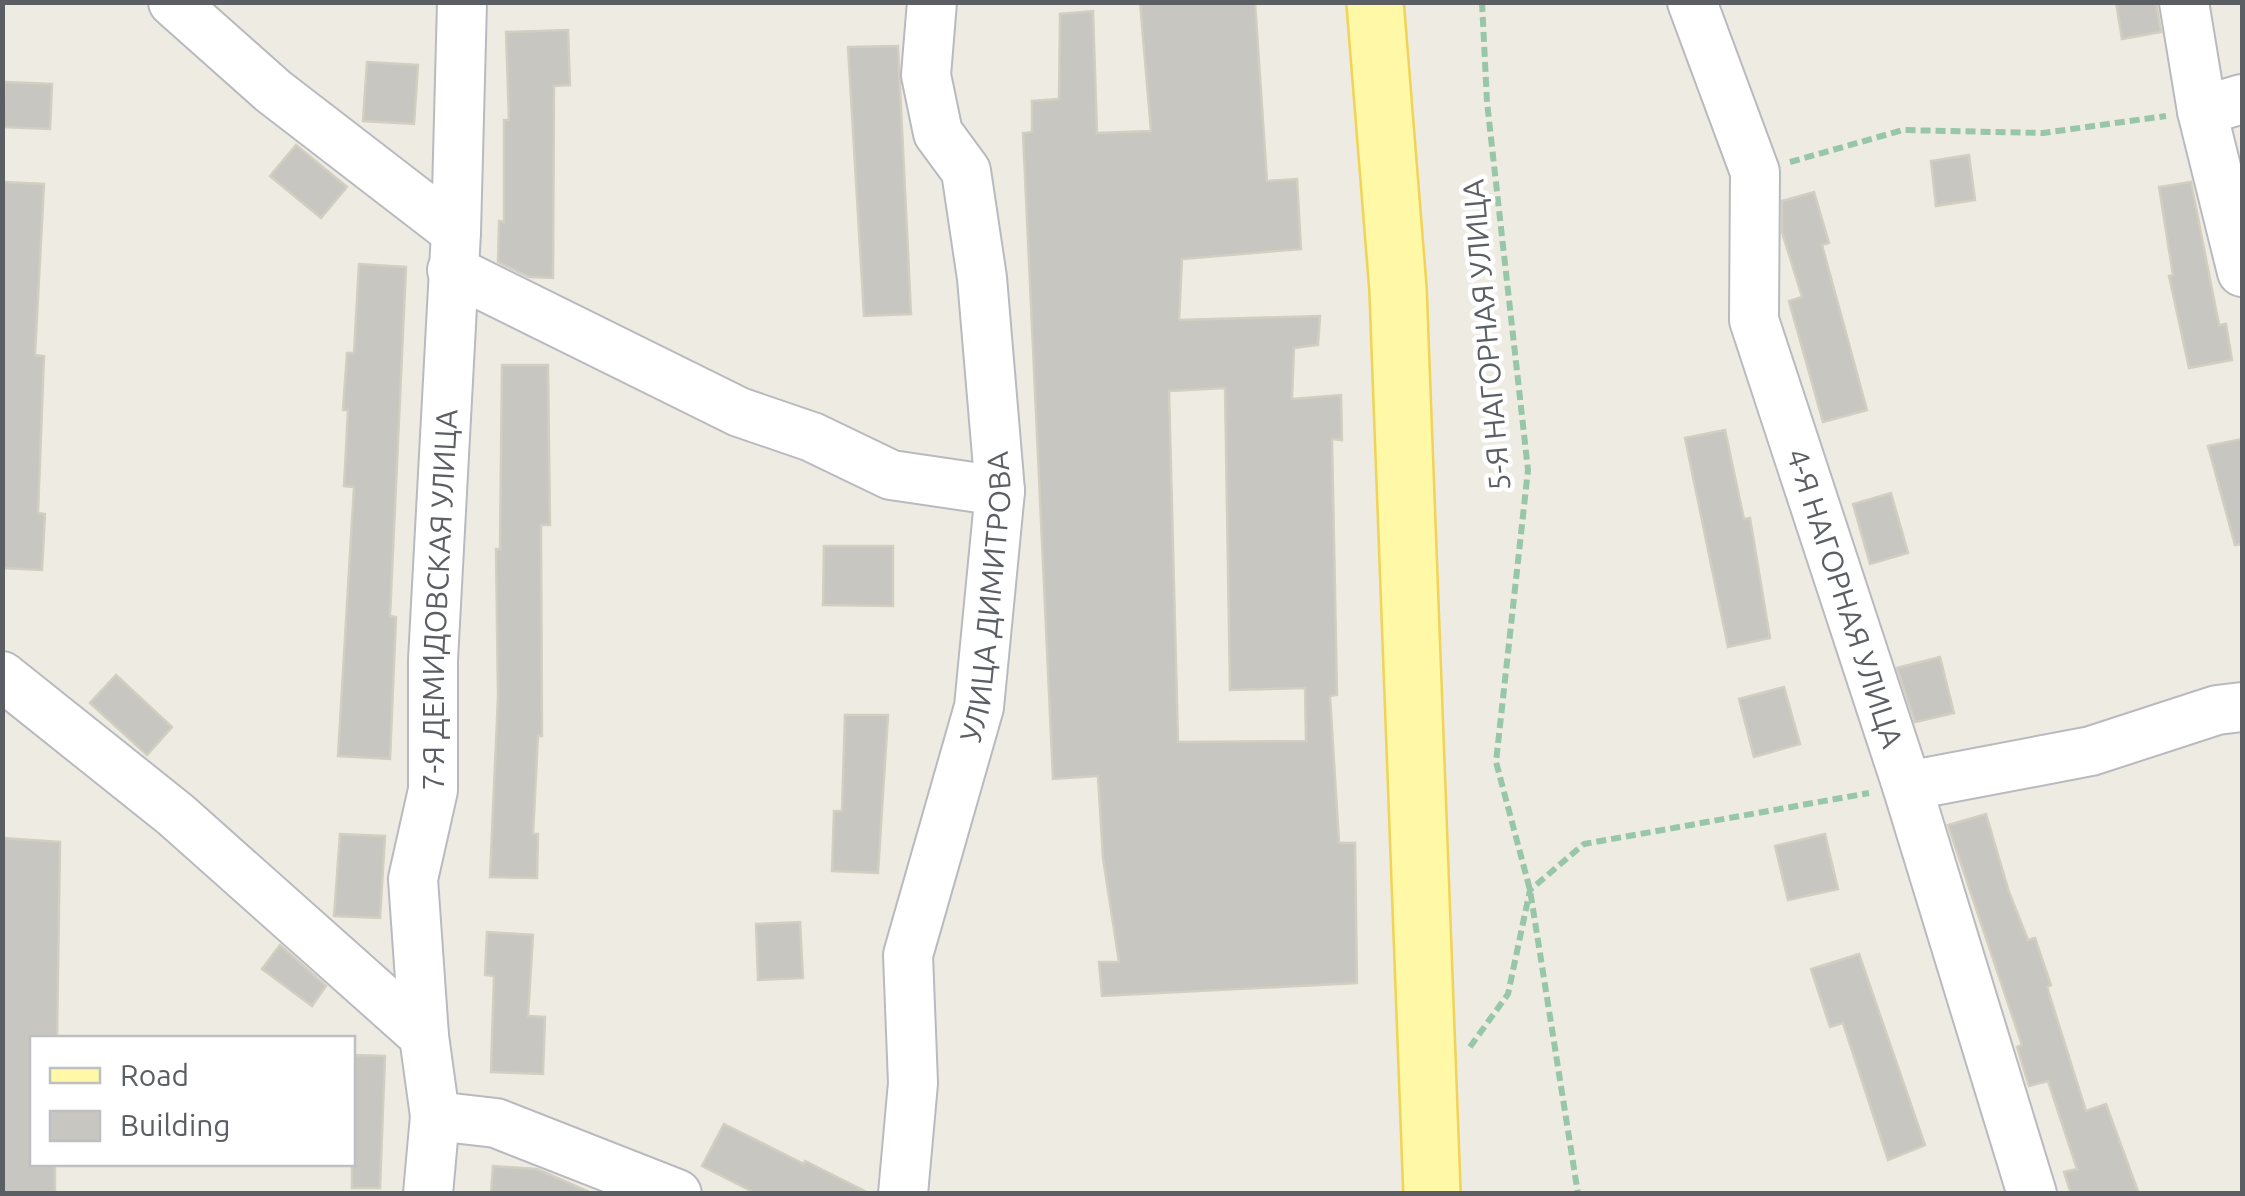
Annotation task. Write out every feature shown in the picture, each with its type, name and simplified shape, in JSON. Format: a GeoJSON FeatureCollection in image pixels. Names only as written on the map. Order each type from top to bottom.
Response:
{"type":"FeatureCollection","features":[{"type":"Feature","properties":{"kind":"main road"},"geometry":{"type":"LineString","coordinates":[[1376,2],[1398,289],[1432,1194]]}},
{"type":"Feature","properties":{"kind":"street"},"geometry":{"type":"LineString","coordinates":[[173,2],[454,251],[739,412],[812,438],[891,475],[1000,491]]}},
{"type":"Feature","properties":{"kind":"street","name":"7-Я ДЕМИДОВСКАЯ УЛИЦА"},"geometry":{"type":"LineString","coordinates":[[428,1194],[435,1116],[424,1036],[413,879],[433,790],[433,660],[462,2]]}},
{"type":"Feature","properties":{"kind":"street","name":"УЛИЦА ДИМИТРОВА"},"geometry":{"type":"LineString","coordinates":[[903,1194],[913,1082],[908,955],[979,706],[1000,491],[982,278],[966,170],[938,133],[926,76],[932,2]]}},
{"type":"Feature","properties":{"kind":"street","name":"4-Я НАГОРНАЯ УЛИЦА"},"geometry":{"type":"LineString","coordinates":[[1692,2],[1755,172],[1754,320],[1907,786],[2032,1194]]}},
{"type":"Feature","properties":{"kind":"street"},"geometry":{"type":"LineString","coordinates":[[2184,2],[2222,105],[2242,272]]}},
{"type":"Feature","properties":{"kind":"street"},"geometry":{"type":"LineString","coordinates":[[2,676],[176,816],[424,1036]]}},
{"type":"Feature","properties":{"kind":"street"},"geometry":{"type":"LineString","coordinates":[[1907,786],[2091,751],[2217,710],[2242,707]]}},
{"type":"Feature","properties":{"kind":"street"},"geometry":{"type":"LineString","coordinates":[[435,1116],[496,1123],[677,1194]]}},
{"type":"Feature","properties":{"kind":"path","name":"5-Я НАГОРНАЯ УЛИЦА"},"geometry":{"type":"LineString","coordinates":[[1482,2],[1487,102],[1528,470],[1496,762],[1530,890],[1578,1194]]}},
{"type":"Feature","properties":{"kind":"path"},"geometry":{"type":"LineString","coordinates":[[1755,172],[1903,130],[2043,134],[2222,105]]}},
{"type":"Feature","properties":{"kind":"path"},"geometry":{"type":"LineString","coordinates":[[1426,1072],[1468,1050],[1508,994],[1530,890],[1584,844],[1907,786]]}},
{"type":"Feature","properties":{"kind":"building"},"geometry":{"type":"Polygon","coordinates":[[[1140,2],[1255,2],[1267,181],[1297,179],[1301,249],[1182,259],[1179,320],[1320,316],[1318,345],[1294,348],[1292,399],[1341,395],[1342,440],[1332,439],[1337,695],[1330,696],[1339,843],[1355,843],[1357,983],[1102,996],[1099,962],[1119,962],[1103,858],[1098,776],[1053,779],[1023,133],[1032,132],[1032,101],[1059,99],[1060,14],[1093,11],[1097,133],[1151,131],[1140,2]],[[1225,388],[1169,391],[1178,742],[1306,741],[1305,688],[1230,690],[1225,388]]]}},
{"type":"Feature","properties":{"kind":"building"},"geometry":{"type":"Polygon","coordinates":[[[2116,2],[2156,2],[2161,32],[2122,39],[2116,2]]]}},
{"type":"Feature","properties":{"kind":"building"},"geometry":{"type":"Polygon","coordinates":[[[568,30],[570,85],[554,86],[553,278],[529,277],[498,262],[499,221],[504,222],[504,120],[509,120],[506,32],[568,30]]]}},
{"type":"Feature","properties":{"kind":"building"},"geometry":{"type":"Polygon","coordinates":[[[898,46],[911,314],[864,316],[848,47],[898,46]]]}},
{"type":"Feature","properties":{"kind":"building"},"geometry":{"type":"Polygon","coordinates":[[[367,62],[418,65],[414,124],[363,121],[367,62]]]}},
{"type":"Feature","properties":{"kind":"building"},"geometry":{"type":"Polygon","coordinates":[[[5,82],[52,84],[50,129],[3,127],[5,82]]]}},
{"type":"Feature","properties":{"kind":"building"},"geometry":{"type":"Polygon","coordinates":[[[296,145],[347,187],[321,218],[270,176],[296,145]]]}},
{"type":"Feature","properties":{"kind":"building"},"geometry":{"type":"Polygon","coordinates":[[[1969,155],[1975,200],[1936,206],[1931,161],[1969,155]]]}},
{"type":"Feature","properties":{"kind":"building"},"geometry":{"type":"Polygon","coordinates":[[[2,182],[44,184],[35,355],[44,356],[38,513],[45,514],[42,570],[2,568],[2,182]]]}},
{"type":"Feature","properties":{"kind":"building"},"geometry":{"type":"Polygon","coordinates":[[[2191,182],[2219,325],[2226,324],[2232,360],[2189,368],[2169,276],[2173,275],[2159,187],[2191,182]]]}},
{"type":"Feature","properties":{"kind":"building"},"geometry":{"type":"Polygon","coordinates":[[[1814,192],[1829,243],[1822,245],[1867,410],[1823,422],[1789,301],[1802,297],[1782,232],[1782,201],[1814,192]]]}},
{"type":"Feature","properties":{"kind":"building"},"geometry":{"type":"Polygon","coordinates":[[[359,264],[406,267],[390,616],[396,617],[390,759],[338,756],[354,487],[344,486],[348,410],[343,410],[347,353],[354,353],[359,264]]]}},
{"type":"Feature","properties":{"kind":"building"},"geometry":{"type":"Polygon","coordinates":[[[502,365],[548,365],[550,525],[541,525],[542,736],[538,736],[533,834],[538,834],[537,878],[490,877],[498,697],[496,549],[500,549],[502,365]]]}},
{"type":"Feature","properties":{"kind":"building"},"geometry":{"type":"Polygon","coordinates":[[[1725,430],[1744,519],[1750,518],[1770,638],[1728,647],[1685,438],[1725,430]]]}},
{"type":"Feature","properties":{"kind":"building"},"geometry":{"type":"Polygon","coordinates":[[[2242,439],[2242,544],[2235,545],[2208,446],[2242,439]]]}},
{"type":"Feature","properties":{"kind":"building"},"geometry":{"type":"Polygon","coordinates":[[[1891,493],[1908,553],[1870,564],[1853,504],[1891,493]]]}},
{"type":"Feature","properties":{"kind":"building"},"geometry":{"type":"Polygon","coordinates":[[[824,546],[893,546],[893,606],[823,605],[824,546]]]}},
{"type":"Feature","properties":{"kind":"building"},"geometry":{"type":"Polygon","coordinates":[[[1940,657],[1954,713],[1915,722],[1897,668],[1940,657]]]}},
{"type":"Feature","properties":{"kind":"building"},"geometry":{"type":"Polygon","coordinates":[[[116,675],[172,727],[147,755],[90,703],[116,675]]]}},
{"type":"Feature","properties":{"kind":"building"},"geometry":{"type":"Polygon","coordinates":[[[1784,687],[1800,744],[1754,757],[1739,699],[1784,687]]]}},
{"type":"Feature","properties":{"kind":"building"},"geometry":{"type":"Polygon","coordinates":[[[845,715],[888,715],[878,873],[832,871],[834,811],[842,811],[845,715]]]}},
{"type":"Feature","properties":{"kind":"building"},"geometry":{"type":"Polygon","coordinates":[[[1986,814],[2009,892],[2028,940],[2035,938],[2051,985],[2047,987],[2086,1111],[2106,1104],[2139,1194],[2071,1194],[2064,1172],[2077,1169],[2048,1081],[2029,1086],[2017,1047],[2022,1045],[1948,825],[1986,814]]]}},
{"type":"Feature","properties":{"kind":"building"},"geometry":{"type":"Polygon","coordinates":[[[340,834],[385,836],[380,918],[334,916],[340,834]]]}},
{"type":"Feature","properties":{"kind":"building"},"geometry":{"type":"Polygon","coordinates":[[[1825,834],[1838,889],[1788,900],[1775,846],[1825,834]]]}},
{"type":"Feature","properties":{"kind":"building"},"geometry":{"type":"Polygon","coordinates":[[[2,838],[60,842],[57,1036],[30,1036],[30,1166],[55,1166],[55,1194],[2,1194],[2,838]]]}},
{"type":"Feature","properties":{"kind":"building"},"geometry":{"type":"Polygon","coordinates":[[[800,922],[803,978],[758,980],[756,924],[800,922]]]}},
{"type":"Feature","properties":{"kind":"building"},"geometry":{"type":"Polygon","coordinates":[[[487,932],[533,935],[528,1016],[545,1017],[543,1074],[491,1072],[494,976],[485,975],[487,932]]]}},
{"type":"Feature","properties":{"kind":"building"},"geometry":{"type":"Polygon","coordinates":[[[280,945],[326,986],[312,1006],[262,969],[280,945]]]}},
{"type":"Feature","properties":{"kind":"building"},"geometry":{"type":"Polygon","coordinates":[[[1859,954],[1925,1145],[1888,1160],[1843,1023],[1830,1027],[1811,969],[1859,954]]]}},
{"type":"Feature","properties":{"kind":"building"},"geometry":{"type":"Polygon","coordinates":[[[355,1055],[385,1056],[380,1188],[352,1188],[355,1055]]]}},
{"type":"Feature","properties":{"kind":"building"},"geometry":{"type":"Polygon","coordinates":[[[724,1124],[871,1194],[757,1194],[702,1166],[724,1124]]]}},
{"type":"Feature","properties":{"kind":"building"},"geometry":{"type":"Polygon","coordinates":[[[493,1166],[537,1169],[594,1194],[491,1194],[493,1166]]]}}]}
